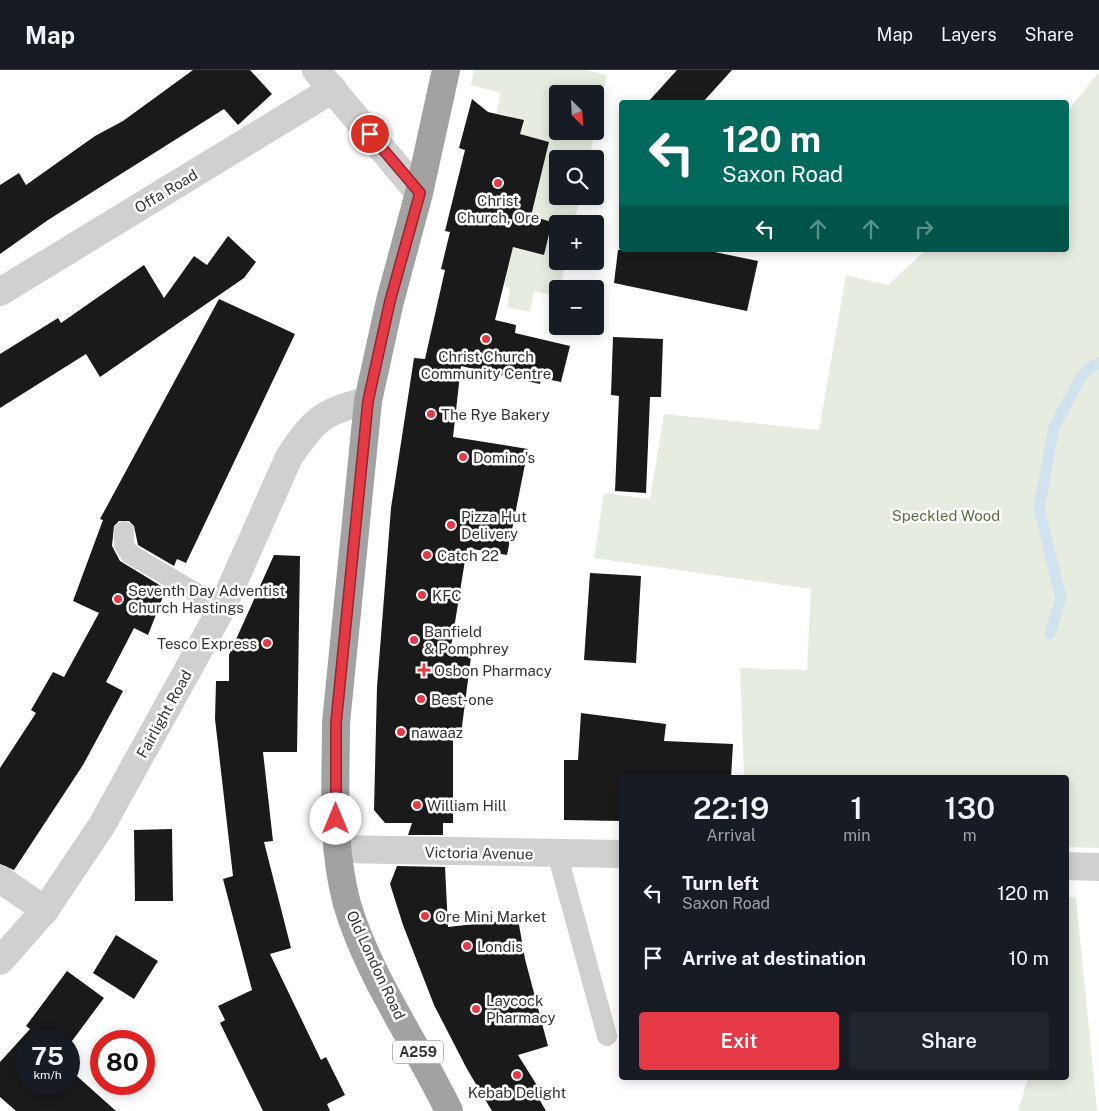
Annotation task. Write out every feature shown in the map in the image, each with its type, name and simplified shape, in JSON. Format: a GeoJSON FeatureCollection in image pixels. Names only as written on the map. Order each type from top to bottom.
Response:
{"type":"FeatureCollection","features":[{"type":"Feature","properties":{"kind":"highway","name":"Old London Road"},"geometry":{"type":"LineString","coordinates":[[446,70],[420,193],[390,301],[368,401],[336,723],[336,849],[347,903],[361,940],[386,994],[449,1111]]}},
{"type":"Feature","properties":{"kind":"street"},"geometry":{"type":"LineString","coordinates":[[324,80],[420,193]]}},
{"type":"Feature","properties":{"kind":"street","name":"Offa Road"},"geometry":{"type":"LineString","coordinates":[[0,292],[324,80]]}},
{"type":"Feature","properties":{"kind":"street","name":"Fairlight Road"},"geometry":{"type":"LineString","coordinates":[[0,961],[45,910],[102,825],[222,608],[289,457],[304,434],[323,415],[344,406],[368,401]]}},
{"type":"Feature","properties":{"kind":"street","name":"Victoria Avenue"},"geometry":{"type":"LineString","coordinates":[[336,849],[619,854]]}},
{"type":"Feature","properties":{"kind":"street"},"geometry":{"type":"LineString","coordinates":[[1069,866],[1099,867]]}},
{"type":"Feature","properties":{"kind":"street"},"geometry":{"type":"LineString","coordinates":[[0,878],[45,910]]}},
{"type":"Feature","properties":{"kind":"lane"},"geometry":{"type":"LineString","coordinates":[[124,531],[124,545],[130,554],[222,608]]}},
{"type":"Feature","properties":{"kind":"lane"},"geometry":{"type":"LineString","coordinates":[[556,853],[607,1036]]}},
{"type":"Feature","properties":{"kind":"green space"},"geometry":{"type":"Polygon","coordinates":[[[474,70],[586,70],[607,75],[604,89],[604,85],[549,85],[549,140],[593,140],[591,150],[549,150],[549,205],[578,205],[576,215],[549,215],[549,221],[531,216],[549,142],[520,134],[524,120],[496,113],[501,93],[471,85],[474,70]]]}},
{"type":"Feature","properties":{"kind":"green space","name":"Speckled Wood"},"geometry":{"type":"Polygon","coordinates":[[[1099,72],[1099,848],[1069,847],[1069,775],[744,775],[740,668],[807,670],[811,589],[594,558],[604,493],[650,499],[664,414],[819,430],[846,275],[888,285],[924,252],[1069,252],[1069,109],[1099,72]]]}},
{"type":"Feature","properties":{"kind":"green space"},"geometry":{"type":"Polygon","coordinates":[[[549,234],[549,270],[564,270],[562,280],[549,280],[549,294],[534,291],[530,312],[507,307],[510,289],[504,285],[513,247],[544,255],[549,234]]]}},
{"type":"Feature","properties":{"kind":"green space"},"geometry":{"type":"Polygon","coordinates":[[[1069,897],[1076,897],[1097,1111],[1018,1111],[1027,1080],[1069,1080],[1069,897]]]}},
{"type":"Feature","properties":{"kind":"building"},"geometry":{"type":"Polygon","coordinates":[[[193,70],[250,70],[272,94],[238,125],[224,109],[48,220],[0,254],[0,185],[19,173],[26,185],[95,136],[123,121],[193,70]]]}},
{"type":"Feature","properties":{"kind":"building"},"geometry":{"type":"Polygon","coordinates":[[[677,70],[732,70],[705,100],[650,100],[677,70]]]}},
{"type":"Feature","properties":{"kind":"building"},"geometry":{"type":"Polygon","coordinates":[[[472,99],[488,112],[524,120],[520,134],[549,142],[531,216],[549,221],[549,234],[544,255],[513,247],[495,320],[516,325],[515,333],[570,346],[561,382],[541,378],[540,384],[461,366],[453,437],[528,449],[507,555],[467,548],[451,647],[472,649],[461,734],[453,733],[453,823],[443,823],[443,835],[408,835],[412,823],[385,823],[374,810],[377,687],[391,508],[414,358],[425,359],[445,270],[441,269],[450,232],[445,231],[465,150],[459,148],[472,99]]]}},
{"type":"Feature","properties":{"kind":"building"},"geometry":{"type":"Polygon","coordinates":[[[228,236],[256,262],[244,278],[100,377],[86,354],[0,408],[0,354],[58,318],[61,323],[144,265],[164,298],[194,256],[207,265],[228,236]]]}},
{"type":"Feature","properties":{"kind":"building"},"geometry":{"type":"Polygon","coordinates":[[[618,250],[619,252],[715,252],[758,261],[747,311],[614,283],[618,250]]]}},
{"type":"Feature","properties":{"kind":"building"},"geometry":{"type":"Polygon","coordinates":[[[219,299],[295,334],[186,563],[177,559],[174,566],[138,545],[134,526],[129,521],[119,521],[114,526],[112,546],[120,561],[166,589],[148,635],[134,628],[106,682],[123,691],[83,765],[14,870],[0,864],[0,768],[36,713],[31,710],[53,672],[64,677],[99,613],[73,601],[103,520],[100,519],[219,299]]]}},
{"type":"Feature","properties":{"kind":"building"},"geometry":{"type":"Polygon","coordinates":[[[613,337],[663,339],[661,397],[650,397],[646,493],[615,491],[619,396],[611,395],[613,337]]]}},
{"type":"Feature","properties":{"kind":"building"},"geometry":{"type":"Polygon","coordinates":[[[274,555],[300,556],[297,752],[263,752],[273,841],[264,842],[291,948],[270,954],[321,1060],[326,1057],[345,1095],[327,1104],[330,1111],[263,1111],[220,1023],[225,1020],[218,1006],[252,990],[223,879],[233,876],[215,719],[216,681],[229,681],[229,655],[274,555]]]}},
{"type":"Feature","properties":{"kind":"building"},"geometry":{"type":"Polygon","coordinates":[[[590,573],[641,576],[636,663],[584,660],[590,573]]]}},
{"type":"Feature","properties":{"kind":"building"},"geometry":{"type":"Polygon","coordinates":[[[581,713],[666,724],[664,741],[733,744],[731,775],[619,775],[619,821],[564,820],[564,760],[578,760],[581,713]]]}},
{"type":"Feature","properties":{"kind":"building"},"geometry":{"type":"Polygon","coordinates":[[[172,829],[173,901],[135,901],[134,830],[172,829]]]}},
{"type":"Feature","properties":{"kind":"building"},"geometry":{"type":"Polygon","coordinates":[[[397,866],[445,867],[448,927],[518,919],[525,959],[548,1046],[518,1055],[538,1087],[534,1090],[546,1111],[492,1111],[467,1069],[434,1005],[403,925],[390,884],[397,866]]]}},
{"type":"Feature","properties":{"kind":"building"},"geometry":{"type":"Polygon","coordinates":[[[116,935],[158,961],[134,999],[93,973],[116,935]]]}},
{"type":"Feature","properties":{"kind":"building"},"geometry":{"type":"Polygon","coordinates":[[[67,971],[104,998],[80,1030],[29,1030],[26,1026],[67,971]]]}},
{"type":"Feature","properties":{"kind":"building"},"geometry":{"type":"Polygon","coordinates":[[[15,1046],[15,1095],[80,1095],[80,1079],[90,1088],[90,1095],[98,1095],[116,1111],[16,1111],[0,1097],[0,1062],[15,1046]]]}},
{"type":"Feature","properties":{"kind":"waterway"},"geometry":{"type":"LineString","coordinates":[[1050,634],[1061,598],[1039,508],[1054,427],[1082,375],[1089,368],[1099,363]]}},
{"type":"Feature","properties":{"kind":"place","name":"Christ Church, Ore"},"geometry":{"type":"Point","coordinates":[498,183]}},
{"type":"Feature","properties":{"kind":"place","name":"Christ Church Community Centre"},"geometry":{"type":"Point","coordinates":[486,339]}},
{"type":"Feature","properties":{"kind":"place","name":"The Rye Bakery"},"geometry":{"type":"Point","coordinates":[431,414]}},
{"type":"Feature","properties":{"kind":"place","name":"Domino's"},"geometry":{"type":"Point","coordinates":[463,457]}},
{"type":"Feature","properties":{"kind":"place","name":"Pizza Hut Delivery"},"geometry":{"type":"Point","coordinates":[451,525]}},
{"type":"Feature","properties":{"kind":"place","name":"Catch 22"},"geometry":{"type":"Point","coordinates":[427,555]}},
{"type":"Feature","properties":{"kind":"place","name":"KFC"},"geometry":{"type":"Point","coordinates":[422,595]}},
{"type":"Feature","properties":{"kind":"place","name":"Seventh Day Adventist Church Hastings"},"geometry":{"type":"Point","coordinates":[118,599]}},
{"type":"Feature","properties":{"kind":"place","name":"Banfield & Pomphrey"},"geometry":{"type":"Point","coordinates":[414,640]}},
{"type":"Feature","properties":{"kind":"place","name":"Tesco Express"},"geometry":{"type":"Point","coordinates":[267,643]}},
{"type":"Feature","properties":{"kind":"place","name":"Osbon Pharmacy"},"geometry":{"type":"Point","coordinates":[424,670]}},
{"type":"Feature","properties":{"kind":"place","name":"Best-one"},"geometry":{"type":"Point","coordinates":[421,699]}},
{"type":"Feature","properties":{"kind":"place","name":"nawaaz"},"geometry":{"type":"Point","coordinates":[401,732]}},
{"type":"Feature","properties":{"kind":"place","name":"William Hill"},"geometry":{"type":"Point","coordinates":[417,805]}},
{"type":"Feature","properties":{"kind":"place","name":"Ore Mini Market"},"geometry":{"type":"Point","coordinates":[425,916]}},
{"type":"Feature","properties":{"kind":"place","name":"Londis"},"geometry":{"type":"Point","coordinates":[467,946]}},
{"type":"Feature","properties":{"kind":"place","name":"Laycock Pharmacy"},"geometry":{"type":"Point","coordinates":[476,1009]}},
{"type":"Feature","properties":{"kind":"place","name":"Kebab Delight"},"geometry":{"type":"Point","coordinates":[517,1075]}},
{"type":"Feature","properties":{"kind":"route"},"geometry":{"type":"LineString","coordinates":[[336,819],[336,723],[368,401],[382,332],[420,193],[370,134]]}}]}
